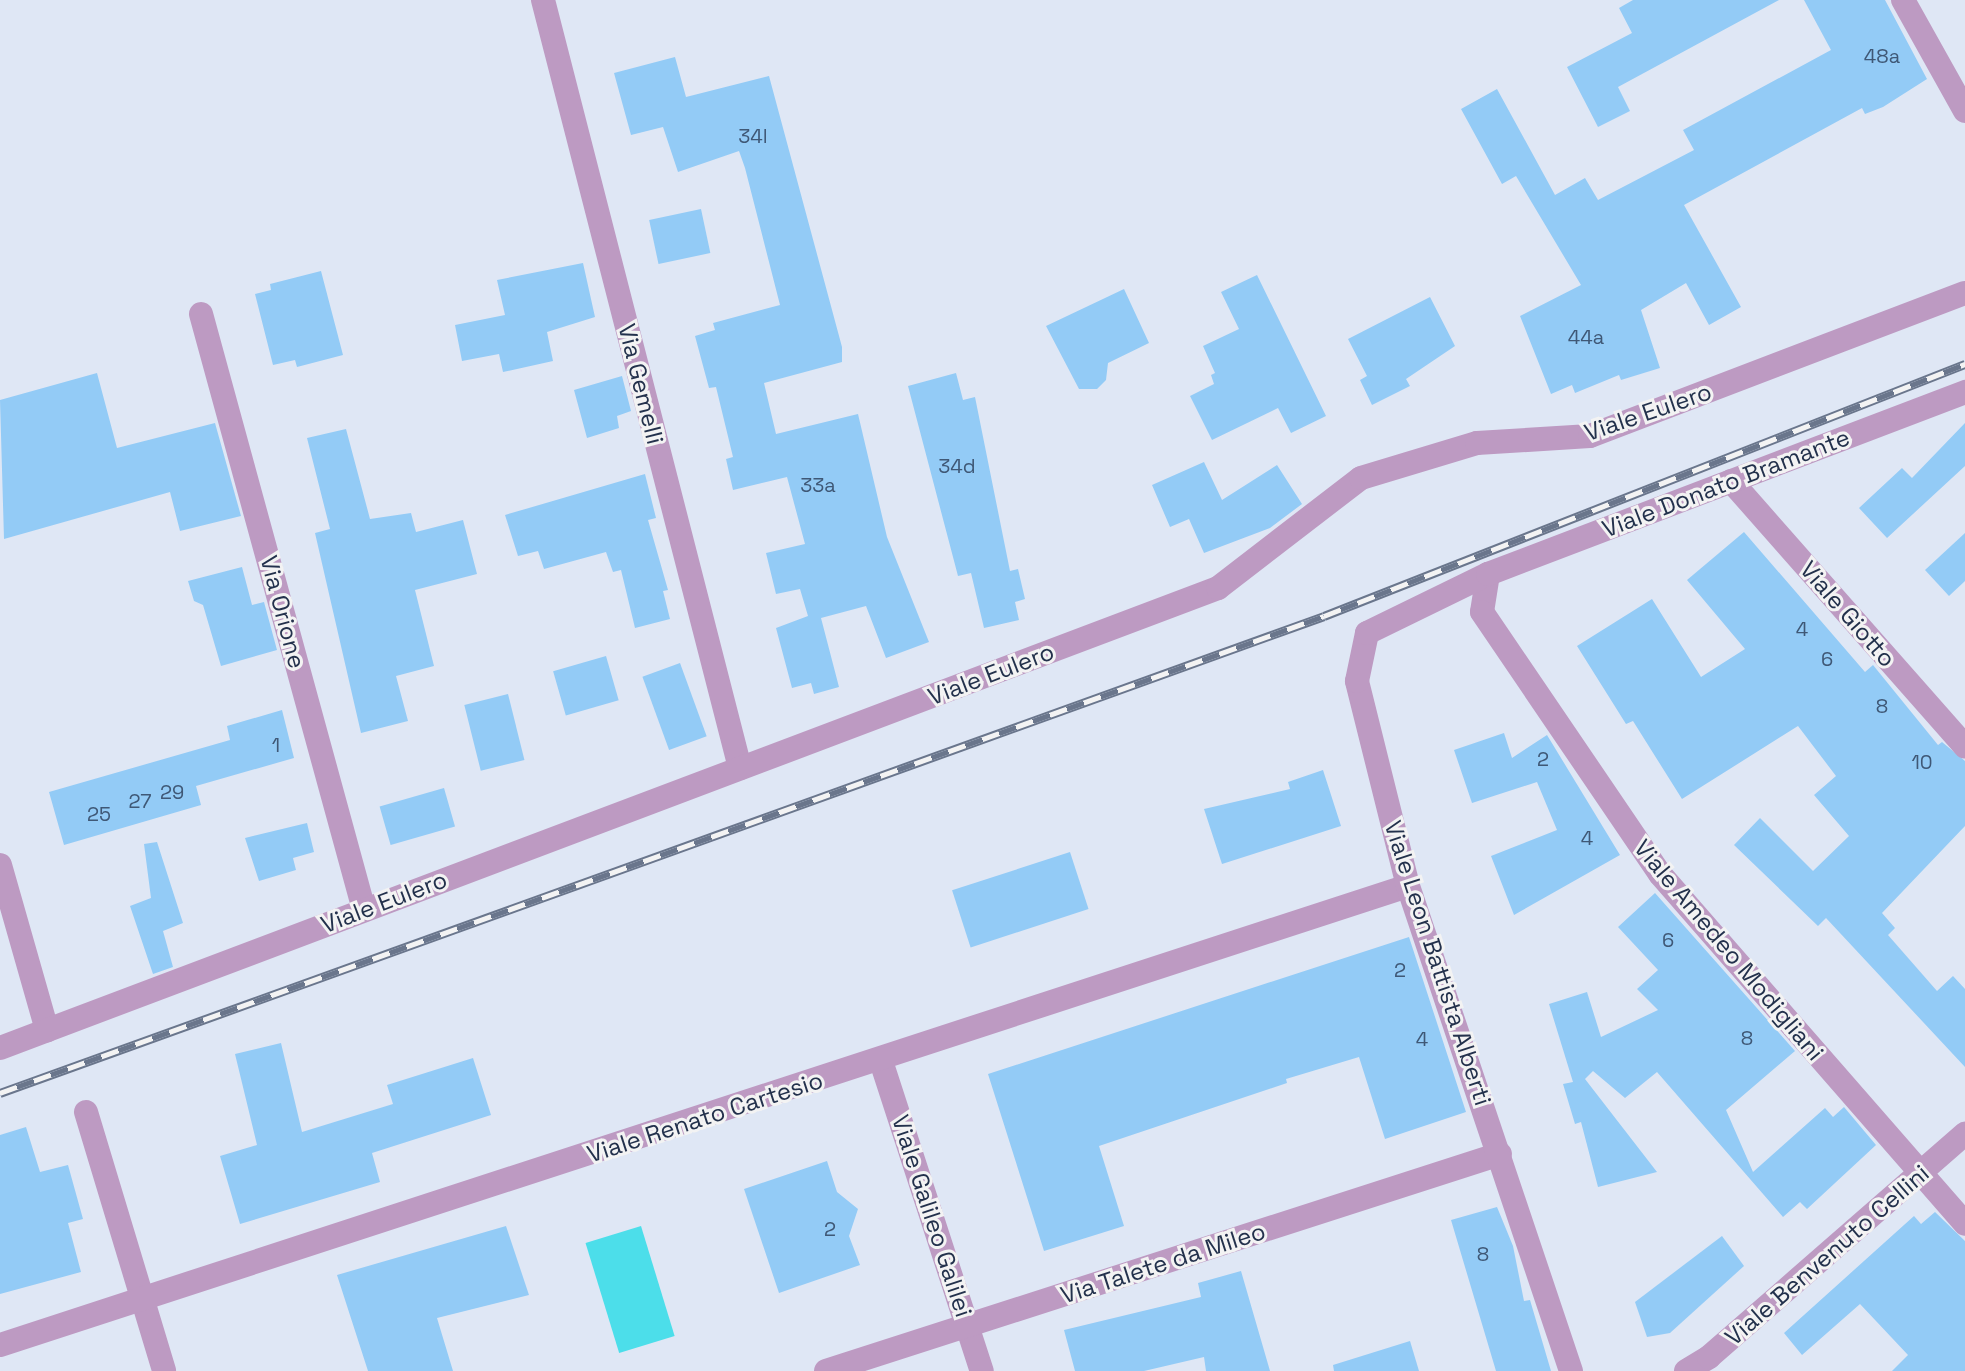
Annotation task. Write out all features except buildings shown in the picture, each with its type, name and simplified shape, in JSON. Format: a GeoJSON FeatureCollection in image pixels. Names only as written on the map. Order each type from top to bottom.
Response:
{"type":"FeatureCollection","features":[{"type":"Feature","properties":{"kind":"street","name":"Via Gemelli"},"geometry":{"type":"LineString","coordinates":[[543,0],[740,768]]}},
{"type":"Feature","properties":{"kind":"street"},"geometry":{"type":"LineString","coordinates":[[1903,0],[1965,111]]}},
{"type":"Feature","properties":{"kind":"street","name":"Viale Eulero"},"geometry":{"type":"LineString","coordinates":[[0,1048],[1218,588],[1361,478],[1477,443],[1590,436],[1965,293]]}},
{"type":"Feature","properties":{"kind":"street","name":"Via Orione"},"geometry":{"type":"LineString","coordinates":[[201,314],[364,910]]}},
{"type":"Feature","properties":{"kind":"street","name":"Viale Donato Bramante"},"geometry":{"type":"LineString","coordinates":[[1488,574],[1965,392]]}},
{"type":"Feature","properties":{"kind":"street","name":"Viale Giotto"},"geometry":{"type":"LineString","coordinates":[[1731,481],[1965,746]]}},
{"type":"Feature","properties":{"kind":"street","name":"Viale Leon Battista Alberti"},"geometry":{"type":"LineString","coordinates":[[1488,574],[1367,633],[1357,681],[1408,886],[1571,1371]]}},
{"type":"Feature","properties":{"kind":"street","name":"Viale Amedeo Modigliani"},"geometry":{"type":"LineString","coordinates":[[1488,574],[1482,612],[1660,874],[1965,1224]]}},
{"type":"Feature","properties":{"kind":"street"},"geometry":{"type":"LineString","coordinates":[[0,865],[47,1030]]}},
{"type":"Feature","properties":{"kind":"street","name":"Viale Renato Cartesio"},"geometry":{"type":"LineString","coordinates":[[0,1345],[881,1061],[1408,886]]}},
{"type":"Feature","properties":{"kind":"street","name":"Viale Galileo Galilei"},"geometry":{"type":"LineString","coordinates":[[881,1061],[982,1371]]}},
{"type":"Feature","properties":{"kind":"street"},"geometry":{"type":"LineString","coordinates":[[86,1112],[164,1371]]}},
{"type":"Feature","properties":{"kind":"street","name":"Viale Benvenuto Cellini"},"geometry":{"type":"LineString","coordinates":[[1686,1371],[1715,1364],[1965,1134]]}},
{"type":"Feature","properties":{"kind":"street","name":"Via Talete da Mileo"},"geometry":{"type":"LineString","coordinates":[[826,1371],[1500,1154]]}},
{"type":"Feature","properties":{"kind":"water"},"geometry":{"type":"Polygon","coordinates":[[[641,1226],[675,1336],[619,1353],[586,1243],[641,1226]]]}},
{"type":"Feature","properties":{"kind":"railway"},"geometry":{"type":"LineString","coordinates":[[0,1093],[1324,616],[1965,364]]}}]}
